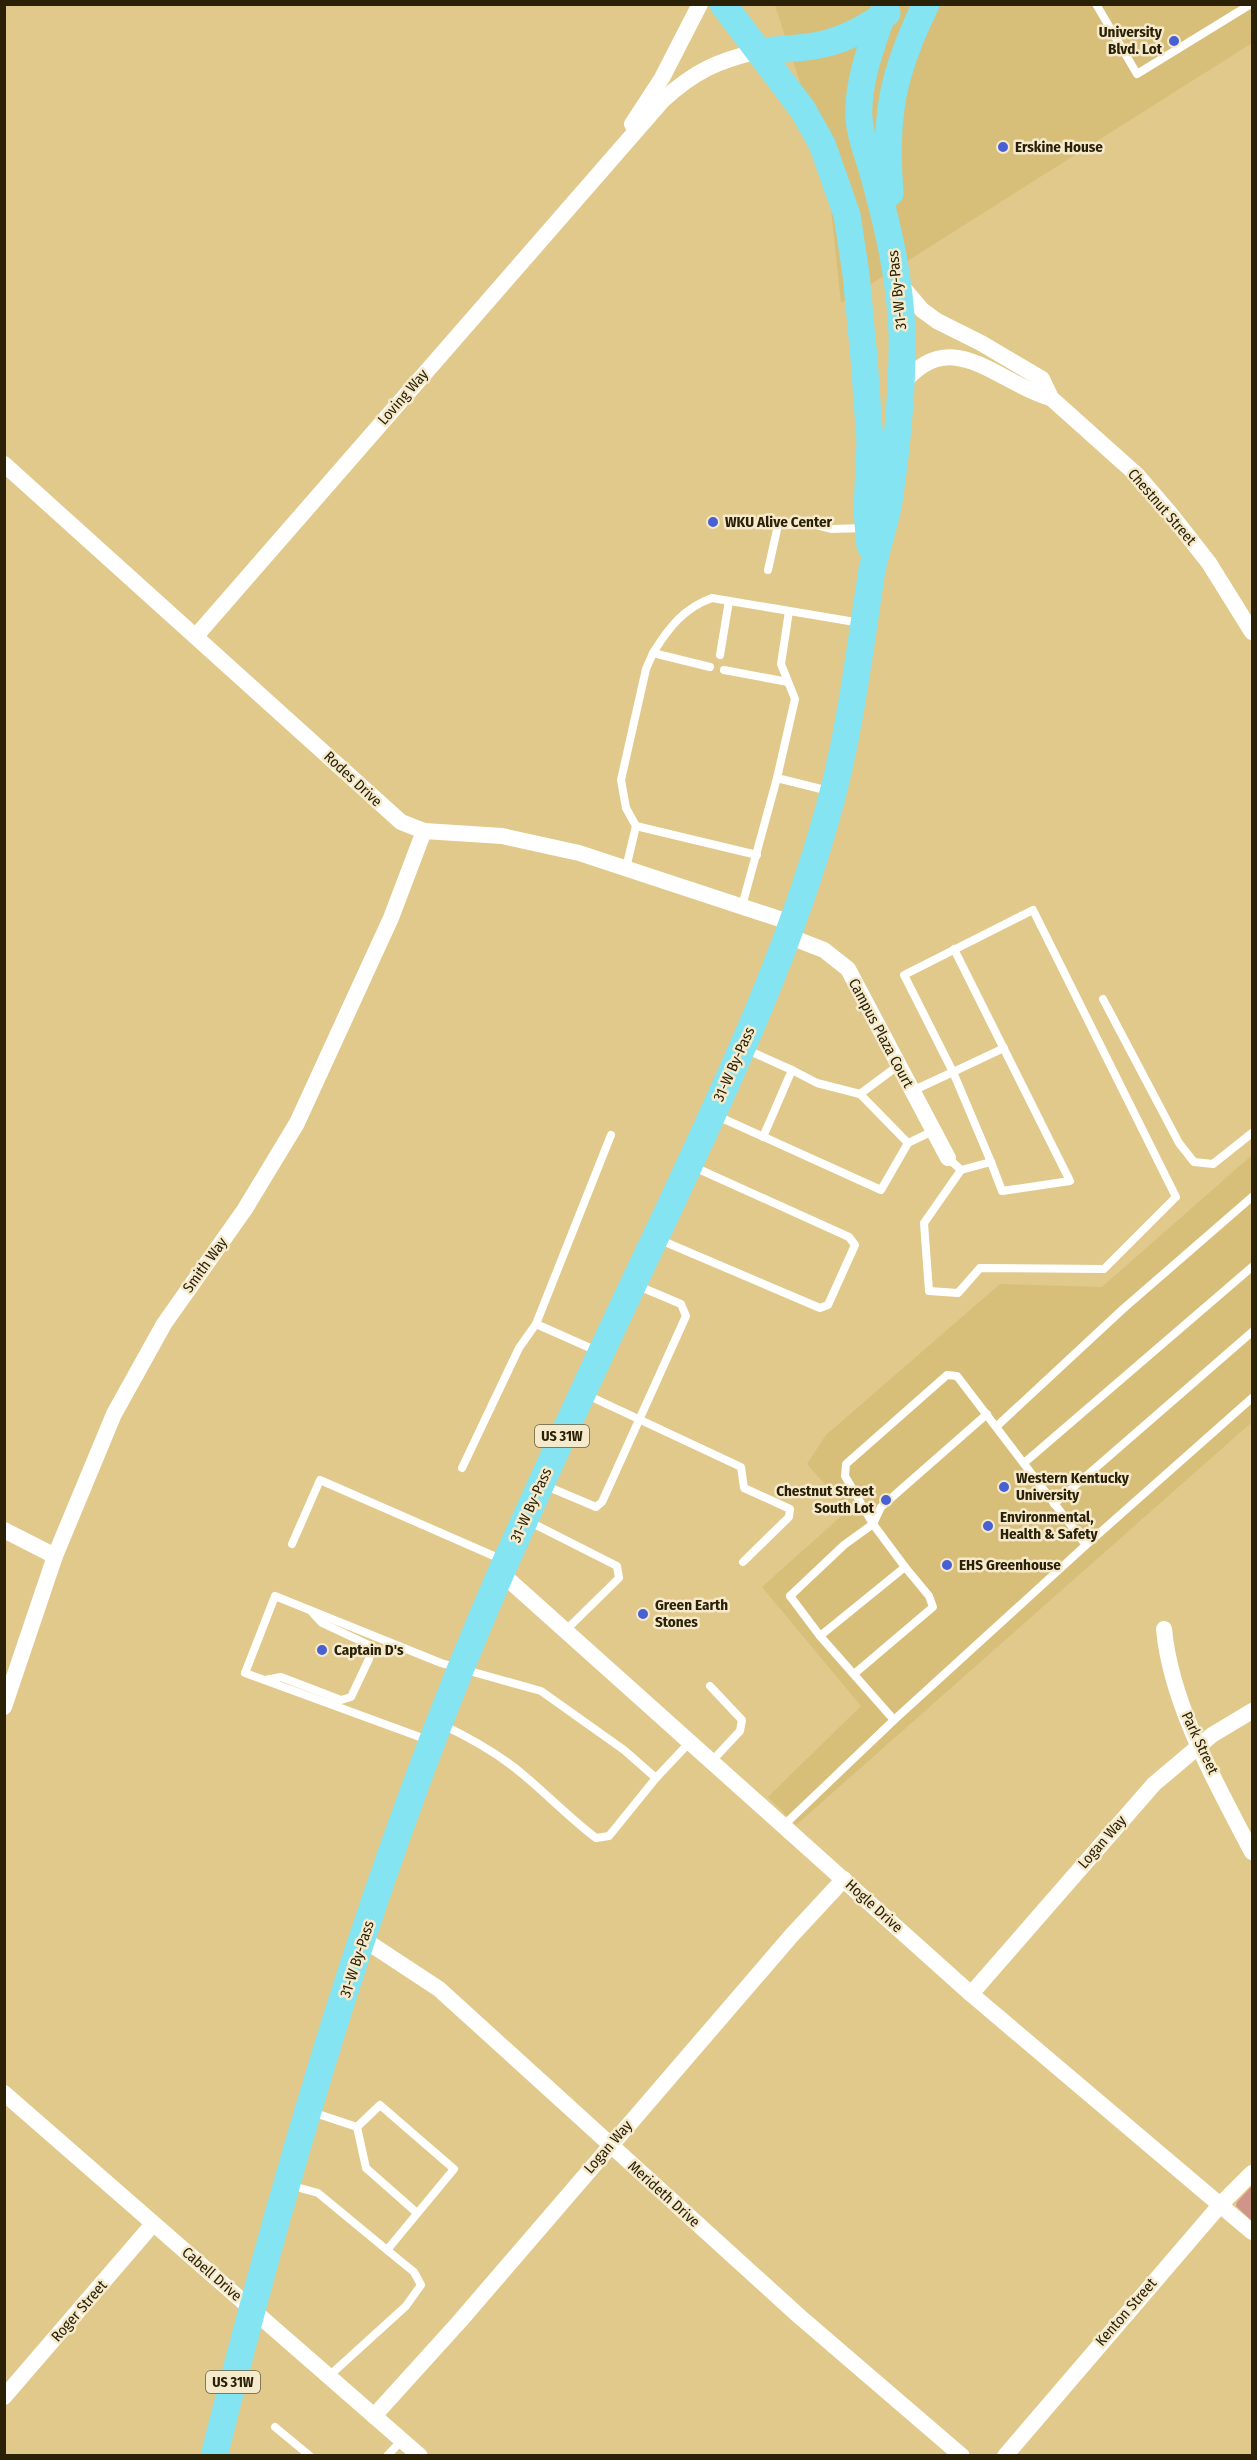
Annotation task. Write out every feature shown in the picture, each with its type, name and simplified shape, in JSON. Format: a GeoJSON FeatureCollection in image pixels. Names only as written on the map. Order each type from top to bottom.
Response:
{"type":"FeatureCollection","features":[{"type":"Feature","properties":{"kind":"main road","name":"31-W By-Pass"},"geometry":{"type":"LineString","coordinates":[[723,4],[786,84],[822,144],[847,215],[856,274],[867,411],[872,568]]}},
{"type":"Feature","properties":{"kind":"main road"},"geometry":{"type":"LineString","coordinates":[[894,248],[888,164],[889,105],[908,45],[926,4]]}},
{"type":"Feature","properties":{"kind":"main road","name":"31-W By-Pass"},"geometry":{"type":"LineString","coordinates":[[214,2456],[252,2308],[308,2111],[363,1938],[436,1732],[541,1484],[742,1048],[790,929],[833,792],[865,624],[872,568],[889,504],[900,387],[902,336],[894,248],[860,134],[858,110],[863,82],[888,9]]}},
{"type":"Feature","properties":{"kind":"main road"},"geometry":{"type":"LineString","coordinates":[[759,51],[831,44],[850,37],[888,9]]}},
{"type":"Feature","properties":{"kind":"street","name":"Loving Way"},"geometry":{"type":"LineString","coordinates":[[611,158],[662,78],[700,4]]}},
{"type":"Feature","properties":{"kind":"street","name":"Loving Way"},"geometry":{"type":"LineString","coordinates":[[196,636],[663,100],[691,76],[715,63],[759,51]]}},
{"type":"Feature","properties":{"kind":"street","name":"Chestnut Street"},"geometry":{"type":"LineString","coordinates":[[898,281],[922,310],[937,321],[997,352],[1042,379],[1051,398],[1129,468],[1169,512],[1209,563],[1252,632]]}},
{"type":"Feature","properties":{"kind":"street","name":"Chestnut Street"},"geometry":{"type":"LineString","coordinates":[[900,387],[919,366],[952,357],[969,358],[1030,392],[1051,398]]}},
{"type":"Feature","properties":{"kind":"street","name":"Rodes Drive"},"geometry":{"type":"LineString","coordinates":[[4,464],[395,818],[407,826],[424,831],[502,836],[579,853],[742,906],[790,929]]}},
{"type":"Feature","properties":{"kind":"street","name":"Smith Way"},"geometry":{"type":"LineString","coordinates":[[4,1707],[55,1556],[87,1476],[130,1384],[165,1324],[264,1181],[313,1093],[391,918],[424,831]]}},
{"type":"Feature","properties":{"kind":"street","name":"Campus Plaza Court"},"geometry":{"type":"LineString","coordinates":[[790,929],[824,950],[848,969],[948,1158]]}},
{"type":"Feature","properties":{"kind":"street"},"geometry":{"type":"LineString","coordinates":[[4,1530],[55,1556]]}},
{"type":"Feature","properties":{"kind":"street","name":"Hogle Drive"},"geometry":{"type":"LineString","coordinates":[[504,1567],[564,1632],[688,1743],[971,1994],[1252,2232]]}},
{"type":"Feature","properties":{"kind":"street","name":"Park Street"},"geometry":{"type":"LineString","coordinates":[[1164,1629],[1174,1678],[1199,1745],[1252,1852]]}},
{"type":"Feature","properties":{"kind":"street","name":"Logan Way"},"geometry":{"type":"LineString","coordinates":[[971,1994],[1138,1800],[1199,1745],[1252,1711]]}},
{"type":"Feature","properties":{"kind":"street","name":"Logan Way"},"geometry":{"type":"LineString","coordinates":[[374,2416],[460,2320],[792,1935],[844,1879]]}},
{"type":"Feature","properties":{"kind":"street","name":"Merideth Drive"},"geometry":{"type":"LineString","coordinates":[[363,1938],[439,1989],[799,2316],[962,2456]]}},
{"type":"Feature","properties":{"kind":"street","name":"Cabell Drive"},"geometry":{"type":"LineString","coordinates":[[4,2093],[420,2456]]}},
{"type":"Feature","properties":{"kind":"street","name":"Kenton Street"},"geometry":{"type":"LineString","coordinates":[[1005,2456],[1221,2204],[1252,2173]]}},
{"type":"Feature","properties":{"kind":"street","name":"Roger Street"},"geometry":{"type":"LineString","coordinates":[[4,2397],[153,2224]]}},
{"type":"Feature","properties":{"kind":"lane"},"geometry":{"type":"LineString","coordinates":[[1096,4],[1137,74],[1251,4]]}},
{"type":"Feature","properties":{"kind":"lane"},"geometry":{"type":"LineString","coordinates":[[768,570],[778,525],[813,524],[831,529],[869,528]]}},
{"type":"Feature","properties":{"kind":"lane"},"geometry":{"type":"LineString","coordinates":[[626,868],[636,826],[626,808],[621,780],[646,669],[666,631],[692,605],[712,598],[865,624]]}},
{"type":"Feature","properties":{"kind":"lane"},"geometry":{"type":"LineString","coordinates":[[720,655],[729,601]]}},
{"type":"Feature","properties":{"kind":"lane"},"geometry":{"type":"LineString","coordinates":[[742,906],[777,778],[795,699],[781,664],[789,611]]}},
{"type":"Feature","properties":{"kind":"lane"},"geometry":{"type":"LineString","coordinates":[[653,652],[710,667]]}},
{"type":"Feature","properties":{"kind":"lane"},"geometry":{"type":"LineString","coordinates":[[724,670],[788,682]]}},
{"type":"Feature","properties":{"kind":"lane"},"geometry":{"type":"LineString","coordinates":[[777,778],[833,792]]}},
{"type":"Feature","properties":{"kind":"lane"},"geometry":{"type":"LineString","coordinates":[[636,826],[757,855]]}},
{"type":"Feature","properties":{"kind":"lane"},"geometry":{"type":"LineString","coordinates":[[954,949],[1070,1181],[1002,1191],[991,1162],[953,1072],[904,975],[954,949],[1033,910],[1176,1197],[1104,1269],[980,1268],[958,1293],[929,1291],[924,1223],[961,1170],[991,1162]]}},
{"type":"Feature","properties":{"kind":"lane"},"geometry":{"type":"LineString","coordinates":[[1103,999],[1179,1143],[1194,1162],[1213,1164],[1252,1134]]}},
{"type":"Feature","properties":{"kind":"lane"},"geometry":{"type":"LineString","coordinates":[[742,1048],[817,1083],[860,1094],[908,1143]]}},
{"type":"Feature","properties":{"kind":"lane"},"geometry":{"type":"LineString","coordinates":[[912,1091],[1004,1048]]}},
{"type":"Feature","properties":{"kind":"lane"},"geometry":{"type":"LineString","coordinates":[[860,1094],[899,1065]]}},
{"type":"Feature","properties":{"kind":"lane"},"geometry":{"type":"LineString","coordinates":[[764,1137],[792,1070]]}},
{"type":"Feature","properties":{"kind":"lane"},"geometry":{"type":"LineString","coordinates":[[712,1114],[881,1190],[908,1143],[933,1131]]}},
{"type":"Feature","properties":{"kind":"lane"},"geometry":{"type":"LineString","coordinates":[[462,1467],[519,1348],[536,1324],[611,1135]]}},
{"type":"Feature","properties":{"kind":"lane"},"geometry":{"type":"LineString","coordinates":[[948,1158],[961,1170]]}},
{"type":"Feature","properties":{"kind":"lane"},"geometry":{"type":"LineString","coordinates":[[655,1237],[820,1308],[828,1305],[855,1245],[849,1237],[689,1165]]}},
{"type":"Feature","properties":{"kind":"lane"},"geometry":{"type":"LineString","coordinates":[[997,1426],[1123,1309],[1252,1197]]}},
{"type":"Feature","properties":{"kind":"lane"},"geometry":{"type":"LineString","coordinates":[[1024,1463],[1252,1267]]}},
{"type":"Feature","properties":{"kind":"lane"},"geometry":{"type":"LineString","coordinates":[[541,1484],[597,1507],[602,1502],[686,1316],[681,1305],[633,1283]]}},
{"type":"Feature","properties":{"kind":"lane"},"geometry":{"type":"LineString","coordinates":[[536,1324],[600,1353]]}},
{"type":"Feature","properties":{"kind":"lane"},"geometry":{"type":"LineString","coordinates":[[1054,1504],[1252,1332]]}},
{"type":"Feature","properties":{"kind":"lane"},"geometry":{"type":"LineString","coordinates":[[854,1674],[933,1607],[929,1596],[873,1524],[846,1476],[846,1464],[947,1375],[957,1376],[1086,1545]]}},
{"type":"Feature","properties":{"kind":"lane"},"geometry":{"type":"LineString","coordinates":[[582,1393],[741,1467],[744,1488],[790,1509],[789,1517],[743,1562]]}},
{"type":"Feature","properties":{"kind":"lane"},"geometry":{"type":"LineString","coordinates":[[783,1826],[894,1720],[1252,1398]]}},
{"type":"Feature","properties":{"kind":"lane"},"geometry":{"type":"LineString","coordinates":[[894,1720],[820,1636],[790,1596],[844,1545],[873,1524],[880,1507],[987,1413]]}},
{"type":"Feature","properties":{"kind":"lane"},"geometry":{"type":"LineString","coordinates":[[292,1544],[320,1480],[504,1567]]}},
{"type":"Feature","properties":{"kind":"lane"},"geometry":{"type":"LineString","coordinates":[[525,1520],[617,1566],[620,1578],[564,1632]]}},
{"type":"Feature","properties":{"kind":"lane"},"geometry":{"type":"LineString","coordinates":[[820,1636],[905,1567]]}},
{"type":"Feature","properties":{"kind":"lane"},"geometry":{"type":"LineString","coordinates":[[656,1778],[624,1750],[549,1695],[524,1685],[462,1670],[275,1596],[245,1673],[480,1744],[516,1768],[596,1838],[609,1836],[688,1743]]}},
{"type":"Feature","properties":{"kind":"lane"},"geometry":{"type":"LineString","coordinates":[[265,1680],[281,1677],[341,1700],[351,1697],[369,1659],[369,1645],[322,1623],[307,1608]]}},
{"type":"Feature","properties":{"kind":"lane"},"geometry":{"type":"LineString","coordinates":[[710,1686],[742,1720],[740,1731],[711,1762]]}},
{"type":"Feature","properties":{"kind":"lane"},"geometry":{"type":"LineString","coordinates":[[357,2127],[380,2105],[454,2169],[387,2250]]}},
{"type":"Feature","properties":{"kind":"lane"},"geometry":{"type":"LineString","coordinates":[[308,2111],[357,2127]]}},
{"type":"Feature","properties":{"kind":"lane"},"geometry":{"type":"LineString","coordinates":[[357,2127],[366,2168],[417,2213]]}},
{"type":"Feature","properties":{"kind":"lane"},"geometry":{"type":"LineString","coordinates":[[287,2184],[318,2193],[414,2272],[421,2285],[406,2306],[329,2376]]}},
{"type":"Feature","properties":{"kind":"lane"},"geometry":{"type":"LineString","coordinates":[[276,2427],[309,2456]]}},
{"type":"Feature","properties":{"kind":"lane"},"geometry":{"type":"LineString","coordinates":[[387,2456],[402,2440]]}},
{"type":"Feature","properties":{"kind":"shaded area"},"geometry":{"type":"Polygon","coordinates":[[[775,5],[1252,5],[1252,43],[841,303],[831,208],[805,98],[775,5]]]}},
{"type":"Feature","properties":{"kind":"shaded area","name":"Western Kentucky University"},"geometry":{"type":"Polygon","coordinates":[[[1252,1155],[1252,1422],[796,1825],[768,1797],[861,1706],[762,1587],[848,1510],[807,1464],[826,1435],[1000,1284],[1102,1287],[1252,1155]]]}},
{"type":"Feature","properties":{"kind":"shaded area"},"geometry":{"type":"Polygon","coordinates":[[[1252,2186],[1252,2221],[1236,2206],[1252,2186]]]}},
{"type":"Feature","properties":{"kind":"place","name":"University Blvd. Lot"},"geometry":{"type":"Point","coordinates":[1174,41]}},
{"type":"Feature","properties":{"kind":"place","name":"Erskine House"},"geometry":{"type":"Point","coordinates":[1003,147]}},
{"type":"Feature","properties":{"kind":"place","name":"WKU Alive Center"},"geometry":{"type":"Point","coordinates":[713,522]}},
{"type":"Feature","properties":{"kind":"place","name":"Western Kentucky University"},"geometry":{"type":"Point","coordinates":[1004,1487]}},
{"type":"Feature","properties":{"kind":"place","name":"Chestnut Street South Lot"},"geometry":{"type":"Point","coordinates":[886,1500]}},
{"type":"Feature","properties":{"kind":"place","name":"Environmental, Health & Safety"},"geometry":{"type":"Point","coordinates":[988,1526]}},
{"type":"Feature","properties":{"kind":"place","name":"EHS Greenhouse"},"geometry":{"type":"Point","coordinates":[947,1565]}},
{"type":"Feature","properties":{"kind":"place","name":"Green Earth Stones"},"geometry":{"type":"Point","coordinates":[643,1614]}},
{"type":"Feature","properties":{"kind":"place","name":"Captain D's"},"geometry":{"type":"Point","coordinates":[322,1650]}}]}
